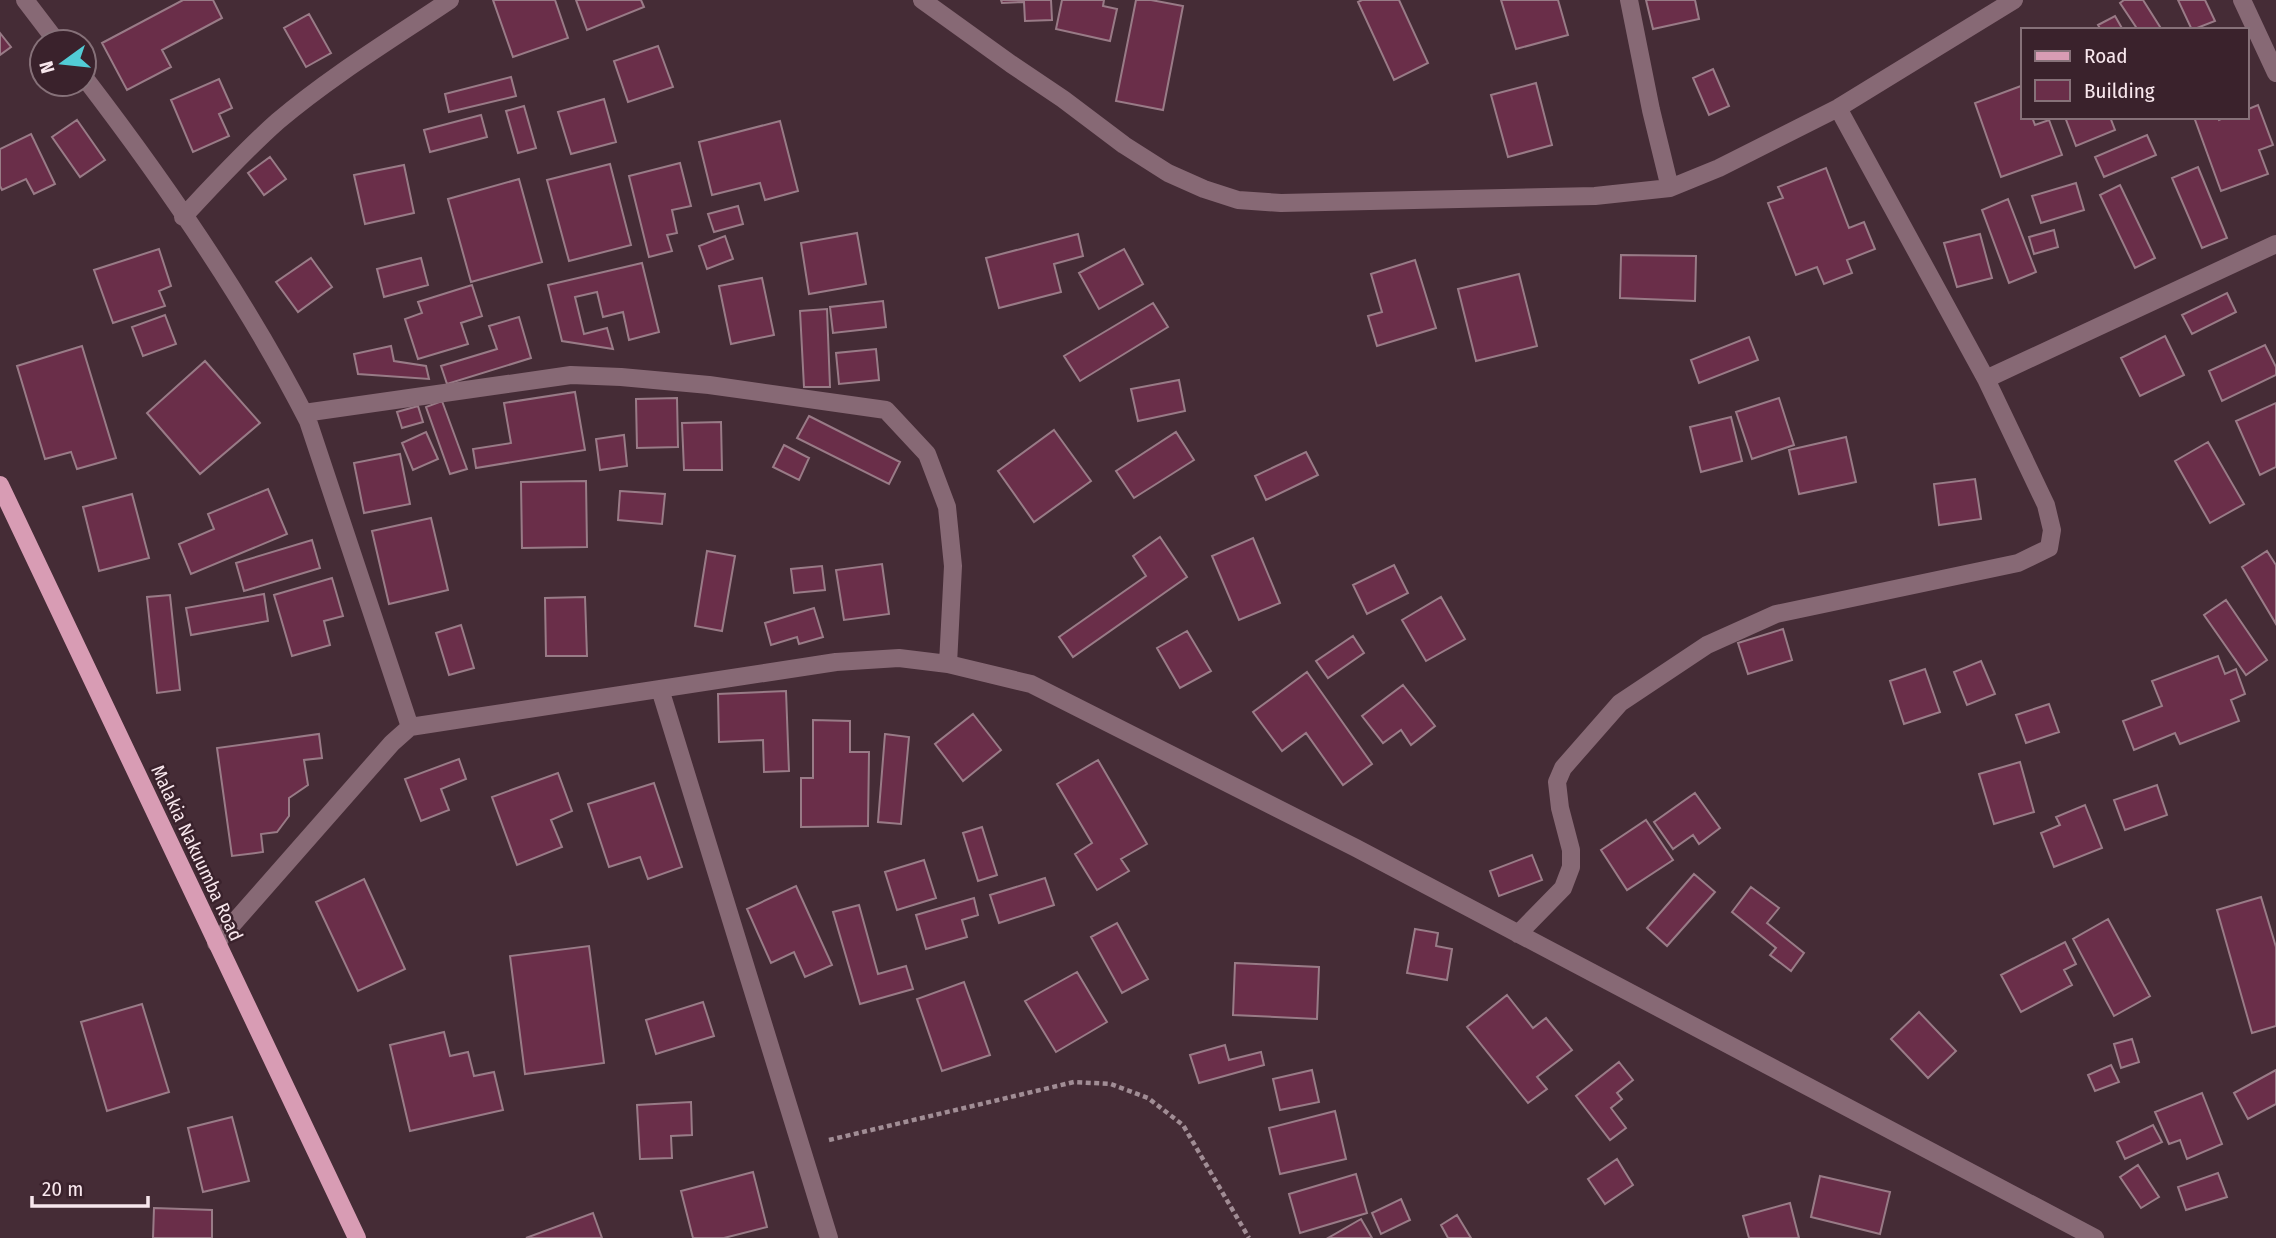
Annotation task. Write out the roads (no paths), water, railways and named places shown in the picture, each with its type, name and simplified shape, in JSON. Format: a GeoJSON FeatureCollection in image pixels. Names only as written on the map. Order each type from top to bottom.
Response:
{"type":"FeatureCollection","features":[{"type":"Feature","properties":{"kind":"main road","name":"Malakia Nakuumba Road"},"geometry":{"type":"LineString","coordinates":[[0,485],[357,1238]]}},
{"type":"Feature","properties":{"kind":"lane"},"geometry":{"type":"LineString","coordinates":[[24,0],[46,28]]}},
{"type":"Feature","properties":{"kind":"lane"},"geometry":{"type":"LineString","coordinates":[[183,217],[279,120],[346,69],[450,0]]}},
{"type":"Feature","properties":{"kind":"lane"},"geometry":{"type":"LineString","coordinates":[[1629,0],[1670,188]]}},
{"type":"Feature","properties":{"kind":"lane"},"geometry":{"type":"LineString","coordinates":[[930,2],[1011,64],[1168,173],[1238,200],[1281,203],[1595,195],[1670,188],[1719,168],[1838,108],[2014,0]]}},
{"type":"Feature","properties":{"kind":"lane"},"geometry":{"type":"LineString","coordinates":[[2242,0],[2276,73]]}},
{"type":"Feature","properties":{"kind":"lane"},"geometry":{"type":"LineString","coordinates":[[98,96],[126,132],[255,322],[304,413],[410,727]]}},
{"type":"Feature","properties":{"kind":"lane"},"geometry":{"type":"LineString","coordinates":[[1518,934],[1563,888],[1571,867],[1571,850],[1560,808],[1557,782],[1563,768],[1620,703],[1707,645],[1776,614],[2018,563],[2049,548],[2052,530],[2046,505],[1986,379],[1838,108]]}},
{"type":"Feature","properties":{"kind":"lane"},"geometry":{"type":"LineString","coordinates":[[1986,379],[2276,244]]}},
{"type":"Feature","properties":{"kind":"lane"},"geometry":{"type":"LineString","coordinates":[[304,413],[571,375],[709,385],[886,410],[927,454],[947,507],[953,566],[948,664]]}},
{"type":"Feature","properties":{"kind":"lane"},"geometry":{"type":"LineString","coordinates":[[216,943],[392,743],[410,727],[836,662],[899,658],[948,664],[1031,684],[1356,848],[2095,1238]]}},
{"type":"Feature","properties":{"kind":"lane"},"geometry":{"type":"LineString","coordinates":[[660,689],[830,1238]]}}]}
